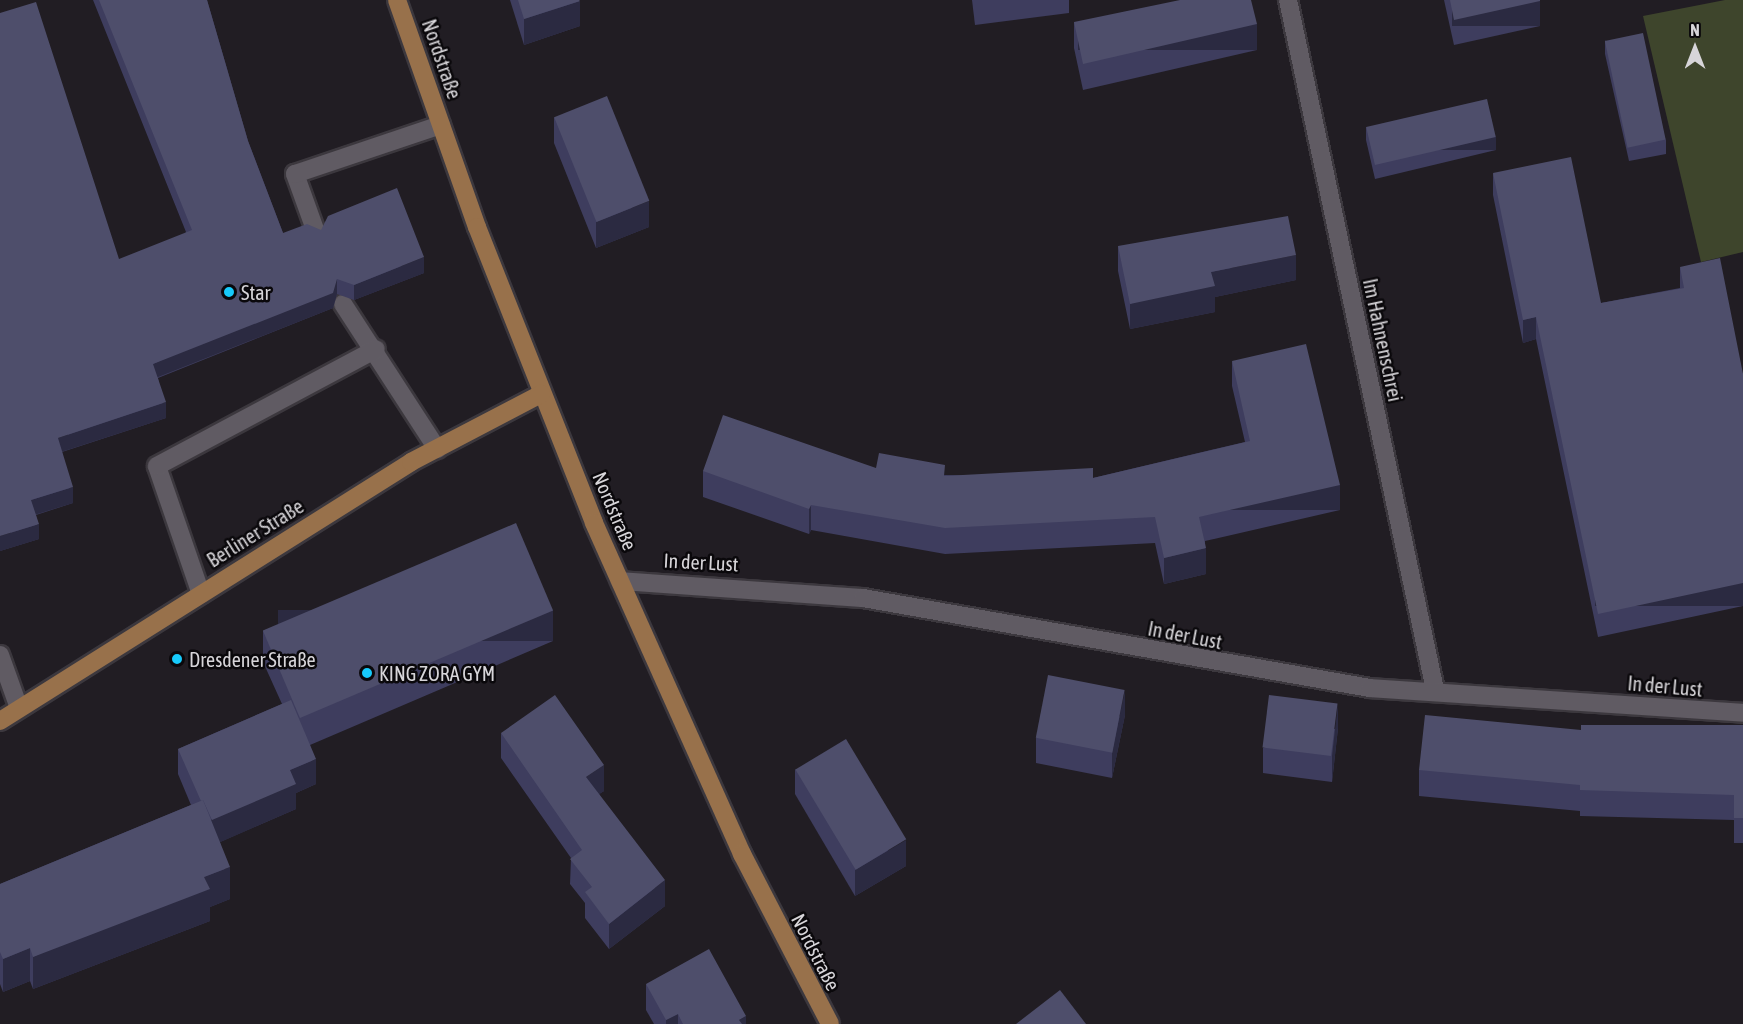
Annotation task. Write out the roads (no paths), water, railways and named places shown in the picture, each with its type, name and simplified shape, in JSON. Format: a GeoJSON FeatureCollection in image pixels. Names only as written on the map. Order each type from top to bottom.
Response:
{"type":"FeatureCollection","features":[{"type":"Feature","properties":{"kind":"main road","name":"Nordstraße"},"geometry":{"type":"LineString","coordinates":[[397,0],[541,394],[620,581],[742,854],[830,1024]]}},
{"type":"Feature","properties":{"kind":"main road","name":"Berliner Straße"},"geometry":{"type":"LineString","coordinates":[[0,721],[437,449],[541,394]]}},
{"type":"Feature","properties":{"kind":"street","name":"Im Hahnenschrei"},"geometry":{"type":"LineString","coordinates":[[1288,0],[1435,690]]}},
{"type":"Feature","properties":{"kind":"street"},"geometry":{"type":"LineString","coordinates":[[317,235],[295,174],[441,125]]}},
{"type":"Feature","properties":{"kind":"street"},"geometry":{"type":"LineString","coordinates":[[343,304],[376,349],[437,449]]}},
{"type":"Feature","properties":{"kind":"street"},"geometry":{"type":"LineString","coordinates":[[201,594],[157,466],[376,349]]}},
{"type":"Feature","properties":{"kind":"street","name":"In der Lust"},"geometry":{"type":"LineString","coordinates":[[620,581],[863,598],[1297,678],[1743,713]]}},
{"type":"Feature","properties":{"kind":"street"},"geometry":{"type":"LineString","coordinates":[[0,655],[19,708]]}},
{"type":"Feature","properties":{"kind":"place","name":"Star"},"geometry":{"type":"Point","coordinates":[229,292]}},
{"type":"Feature","properties":{"kind":"place","name":"Dresdener Straße"},"geometry":{"type":"Point","coordinates":[177,659]}},
{"type":"Feature","properties":{"kind":"place","name":"KING ZORA GYM"},"geometry":{"type":"Point","coordinates":[367,673]}}]}
